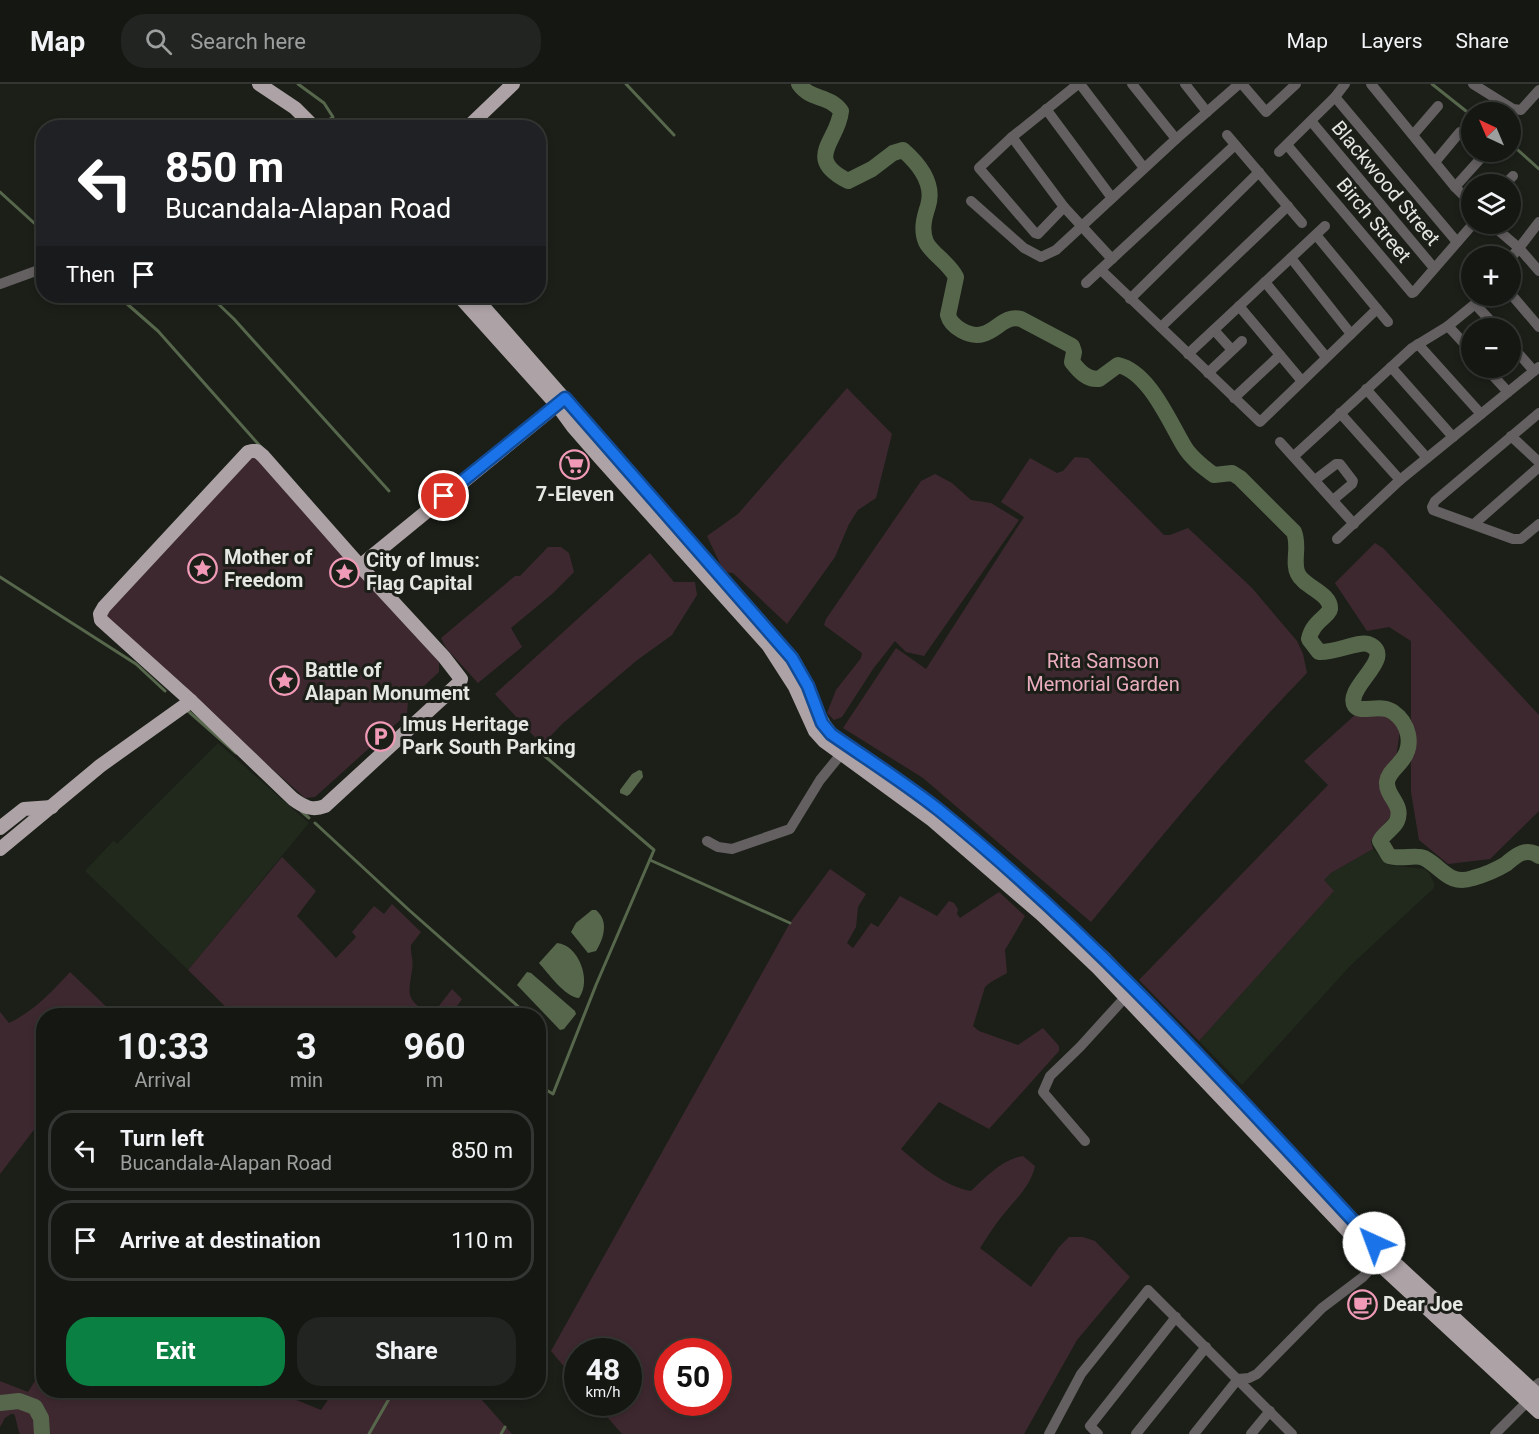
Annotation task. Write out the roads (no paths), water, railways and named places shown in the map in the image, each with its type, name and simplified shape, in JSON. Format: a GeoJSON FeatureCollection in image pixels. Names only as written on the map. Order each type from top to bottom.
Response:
{"type":"FeatureCollection","features":[{"type":"Feature","properties":{"kind":"main road"},"geometry":{"type":"LineString","coordinates":[[259,84],[295,108],[307,120]]}},
{"type":"Feature","properties":{"kind":"main road"},"geometry":{"type":"LineString","coordinates":[[475,120],[513,84]]}},
{"type":"Feature","properties":{"kind":"main road"},"geometry":{"type":"LineString","coordinates":[[466,303],[561,402]]}},
{"type":"Feature","properties":{"kind":"main road"},"geometry":{"type":"LineString","coordinates":[[480,303],[561,402],[573,427],[768,645],[795,687],[815,731],[824,741],[845,750],[935,814],[1129,993],[1381,1258],[1535,1393],[1539,1412]]}},
{"type":"Feature","properties":{"kind":"main road"},"geometry":{"type":"LineString","coordinates":[[360,566],[561,402]]}},
{"type":"Feature","properties":{"kind":"main road"},"geometry":{"type":"LineString","coordinates":[[257,451],[263,456],[360,566],[444,657],[461,680],[325,806],[317,809],[309,809],[293,799],[191,701],[102,622],[100,614],[248,452],[257,451]]}},
{"type":"Feature","properties":{"kind":"main road"},"geometry":{"type":"LineString","coordinates":[[0,849],[100,766],[191,701]]}},
{"type":"Feature","properties":{"kind":"main road"},"geometry":{"type":"LineString","coordinates":[[0,828],[24,809],[52,807]]}},
{"type":"Feature","properties":{"kind":"street"},"geometry":{"type":"LineString","coordinates":[[1064,207],[1038,234],[1035,233],[980,170],[980,166],[1012,137],[1079,84],[1144,168]]}},
{"type":"Feature","properties":{"kind":"street"},"geometry":{"type":"LineString","coordinates":[[1132,84],[1176,139]]}},
{"type":"Feature","properties":{"kind":"street"},"geometry":{"type":"LineString","coordinates":[[1185,84],[1207,112]]}},
{"type":"Feature","properties":{"kind":"street"},"geometry":{"type":"LineString","coordinates":[[971,201],[1024,248],[1041,257],[1056,250],[1176,139],[1240,84],[1266,112],[1296,84]]}},
{"type":"Feature","properties":{"kind":"street"},"geometry":{"type":"LineString","coordinates":[[1311,121],[1346,84]]}},
{"type":"Feature","properties":{"kind":"street"},"geometry":{"type":"LineString","coordinates":[[1371,84],[1461,193]]}},
{"type":"Feature","properties":{"kind":"street"},"geometry":{"type":"LineString","coordinates":[[1473,84],[1513,109],[1521,110],[1539,89],[1533,84]]}},
{"type":"Feature","properties":{"kind":"street"},"geometry":{"type":"LineString","coordinates":[[1335,97],[1457,242]]}},
{"type":"Feature","properties":{"kind":"street"},"geometry":{"type":"LineString","coordinates":[[1413,135],[1438,106]]}},
{"type":"Feature","properties":{"kind":"street"},"geometry":{"type":"LineString","coordinates":[[1046,109],[1112,198]]}},
{"type":"Feature","properties":{"kind":"street","name":"Birch Street"},"geometry":{"type":"LineString","coordinates":[[1311,121],[1283,148],[1410,292],[1414,292],[1434,268]]}},
{"type":"Feature","properties":{"kind":"street","name":"Blackwood Street"},"geometry":{"type":"LineString","coordinates":[[1311,121],[1434,268]]}},
{"type":"Feature","properties":{"kind":"street"},"geometry":{"type":"LineString","coordinates":[[1435,162],[1460,132]]}},
{"type":"Feature","properties":{"kind":"street"},"geometry":{"type":"LineString","coordinates":[[1227,135],[1302,223]]}},
{"type":"Feature","properties":{"kind":"street"},"geometry":{"type":"LineString","coordinates":[[1012,137],[1064,207],[1112,259]]}},
{"type":"Feature","properties":{"kind":"street"},"geometry":{"type":"LineString","coordinates":[[1086,283],[1102,271],[1112,259],[1235,145]]}},
{"type":"Feature","properties":{"kind":"street"},"geometry":{"type":"LineString","coordinates":[[1455,187],[1477,162]]}},
{"type":"Feature","properties":{"kind":"street"},"geometry":{"type":"LineString","coordinates":[[1130,298],[1259,172]]}},
{"type":"Feature","properties":{"kind":"street"},"geometry":{"type":"LineString","coordinates":[[1161,327],[1288,206]]}},
{"type":"Feature","properties":{"kind":"street"},"geometry":{"type":"LineString","coordinates":[[1521,246],[1539,222]]}},
{"type":"Feature","properties":{"kind":"street"},"geometry":{"type":"LineString","coordinates":[[1188,354],[1325,226]]}},
{"type":"Feature","properties":{"kind":"street"},"geometry":{"type":"LineString","coordinates":[[1434,268],[1464,234]]}},
{"type":"Feature","properties":{"kind":"street"},"geometry":{"type":"LineString","coordinates":[[1503,234],[1517,246]]}},
{"type":"Feature","properties":{"kind":"street"},"geometry":{"type":"LineString","coordinates":[[1316,235],[1388,321]]}},
{"type":"Feature","properties":{"kind":"street"},"geometry":{"type":"LineString","coordinates":[[1521,250],[1539,271]]}},
{"type":"Feature","properties":{"kind":"street"},"geometry":{"type":"LineString","coordinates":[[1291,258],[1351,333]]}},
{"type":"Feature","properties":{"kind":"street"},"geometry":{"type":"LineString","coordinates":[[0,284],[36,271]]}},
{"type":"Feature","properties":{"kind":"street"},"geometry":{"type":"LineString","coordinates":[[1102,271],[1258,421],[1262,421],[1301,380],[1377,309]]}},
{"type":"Feature","properties":{"kind":"street"},"geometry":{"type":"LineString","coordinates":[[1265,282],[1326,357]]}},
{"type":"Feature","properties":{"kind":"street"},"geometry":{"type":"LineString","coordinates":[[1239,306],[1301,380]]}},
{"type":"Feature","properties":{"kind":"street"},"geometry":{"type":"LineString","coordinates":[[1293,456],[1418,344],[1448,326],[1472,306]]}},
{"type":"Feature","properties":{"kind":"street"},"geometry":{"type":"LineString","coordinates":[[1521,306],[1539,327]]}},
{"type":"Feature","properties":{"kind":"street"},"geometry":{"type":"LineString","coordinates":[[1448,326],[1461,340]]}},
{"type":"Feature","properties":{"kind":"street"},"geometry":{"type":"LineString","coordinates":[[1214,330],[1232,350]]}},
{"type":"Feature","properties":{"kind":"street"},"geometry":{"type":"LineString","coordinates":[[1208,373],[1242,341]]}},
{"type":"Feature","properties":{"kind":"street"},"geometry":{"type":"LineString","coordinates":[[1418,344],[1481,414]]}},
{"type":"Feature","properties":{"kind":"street"},"geometry":{"type":"LineString","coordinates":[[1234,398],[1280,355]]}},
{"type":"Feature","properties":{"kind":"street"},"geometry":{"type":"LineString","coordinates":[[1337,539],[1400,480],[1536,369],[1521,355]]}},
{"type":"Feature","properties":{"kind":"street"},"geometry":{"type":"LineString","coordinates":[[1391,367],[1453,436]]}},
{"type":"Feature","properties":{"kind":"street"},"geometry":{"type":"LineString","coordinates":[[1495,378],[1508,392]]}},
{"type":"Feature","properties":{"kind":"street"},"geometry":{"type":"LineString","coordinates":[[1366,389],[1427,458]]}},
{"type":"Feature","properties":{"kind":"street"},"geometry":{"type":"LineString","coordinates":[[1341,412],[1400,480]]}},
{"type":"Feature","properties":{"kind":"street"},"geometry":{"type":"LineString","coordinates":[[1539,413],[1435,501],[1432,507],[1434,510],[1513,539],[1521,538],[1539,524]]}},
{"type":"Feature","properties":{"kind":"street"},"geometry":{"type":"LineString","coordinates":[[1511,436],[1539,462]]}},
{"type":"Feature","properties":{"kind":"street"},"geometry":{"type":"LineString","coordinates":[[1280,442],[1354,524]]}},
{"type":"Feature","properties":{"kind":"street"},"geometry":{"type":"LineString","coordinates":[[1315,480],[1336,464],[1340,464],[1353,481],[1333,500]]}},
{"type":"Feature","properties":{"kind":"street"},"geometry":{"type":"LineString","coordinates":[[1474,524],[1539,468]]}},
{"type":"Feature","properties":{"kind":"street"},"geometry":{"type":"LineString","coordinates":[[707,841],[718,847],[732,849],[790,829],[820,780],[845,750]]}},
{"type":"Feature","properties":{"kind":"street"},"geometry":{"type":"LineString","coordinates":[[1085,1141],[1043,1092],[1050,1076],[1129,993]]}},
{"type":"Feature","properties":{"kind":"street"},"geometry":{"type":"LineString","coordinates":[[1194,1434],[1238,1379],[1249,1378],[1257,1374],[1322,1308],[1363,1277],[1381,1258]]}},
{"type":"Feature","properties":{"kind":"street"},"geometry":{"type":"LineString","coordinates":[[1049,1434],[1081,1374],[1148,1290],[1292,1434]]}},
{"type":"Feature","properties":{"kind":"street"},"geometry":{"type":"LineString","coordinates":[[1098,1434],[1090,1425],[1176,1317]]}},
{"type":"Feature","properties":{"kind":"street"},"geometry":{"type":"LineString","coordinates":[[1136,1434],[1206,1347]]}},
{"type":"Feature","properties":{"kind":"street"},"geometry":{"type":"LineString","coordinates":[[1495,1434],[1535,1393]]}},
{"type":"Feature","properties":{"kind":"street"},"geometry":{"type":"LineString","coordinates":[[1251,1434],[1270,1411]]}},
{"type":"Feature","properties":{"kind":"waterway"},"geometry":{"type":"LineString","coordinates":[[298,84],[324,103],[333,117],[330,119]]}},
{"type":"Feature","properties":{"kind":"waterway"},"geometry":{"type":"LineString","coordinates":[[626,84],[674,135]]}},
{"type":"Feature","properties":{"kind":"waterway"},"geometry":{"type":"LineString","coordinates":[[799,84],[809,93],[831,102],[841,111],[825,157],[835,173],[848,181],[872,169],[893,153],[903,150],[920,168],[927,182],[930,198],[924,224],[924,238],[928,246],[956,277],[948,315],[953,324],[967,333],[978,335],[1010,319],[1021,319],[1072,346],[1074,352],[1072,362],[1080,372],[1087,376],[1099,379],[1118,365],[1129,369],[1149,387],[1184,446],[1194,458],[1214,475],[1232,473],[1240,478],[1294,532],[1298,574],[1301,579],[1322,594],[1329,603],[1330,609],[1313,628],[1309,639],[1319,652],[1364,644],[1376,649],[1377,656],[1374,664],[1356,690],[1353,699],[1355,706],[1362,709],[1388,709],[1403,722],[1408,734],[1406,754],[1387,782],[1399,815],[1396,824],[1380,841],[1389,856],[1424,858],[1458,880],[1477,877],[1494,870],[1522,853],[1531,852],[1539,856]]}},
{"type":"Feature","properties":{"kind":"waterway"},"geometry":{"type":"LineString","coordinates":[[1432,84],[1461,107]]}},
{"type":"Feature","properties":{"kind":"waterway"},"geometry":{"type":"LineString","coordinates":[[1521,153],[1539,169]]}},
{"type":"Feature","properties":{"kind":"waterway"},"geometry":{"type":"LineString","coordinates":[[0,192],[36,225]]}},
{"type":"Feature","properties":{"kind":"waterway"},"geometry":{"type":"LineString","coordinates":[[126,303],[158,331],[260,446]]}},
{"type":"Feature","properties":{"kind":"waterway"},"geometry":{"type":"LineString","coordinates":[[217,303],[389,491]]}},
{"type":"Feature","properties":{"kind":"waterway"},"geometry":{"type":"LineString","coordinates":[[0,577],[136,664],[165,691]]}},
{"type":"Feature","properties":{"kind":"waterway"},"geometry":{"type":"LineString","coordinates":[[188,711],[236,753]]}},
{"type":"Feature","properties":{"kind":"waterway"},"geometry":{"type":"LineString","coordinates":[[540,752],[654,850],[596,985],[553,1094],[546,1090]]}},
{"type":"Feature","properties":{"kind":"waterway"},"geometry":{"type":"LineString","coordinates":[[301,811],[309,818]]}},
{"type":"Feature","properties":{"kind":"waterway"},"geometry":{"type":"LineString","coordinates":[[315,823],[520,1008]]}},
{"type":"Feature","properties":{"kind":"waterway"},"geometry":{"type":"LineString","coordinates":[[650,860],[790,923]]}},
{"type":"Feature","properties":{"kind":"waterway"},"geometry":{"type":"LineString","coordinates":[[369,1434],[389,1398]]}},
{"type":"Feature","properties":{"kind":"waterway"},"geometry":{"type":"LineString","coordinates":[[0,1403],[19,1401],[35,1407],[41,1418],[42,1434]]}},
{"type":"Feature","properties":{"kind":"waterway"},"geometry":{"type":"LineString","coordinates":[[501,1434],[505,1427]]}},
{"type":"Feature","properties":{"kind":"place","name":"7-Eleven"},"geometry":{"type":"Point","coordinates":[575,464]}},
{"type":"Feature","properties":{"kind":"place","name":"Mother of Freedom"},"geometry":{"type":"Point","coordinates":[203,569]}},
{"type":"Feature","properties":{"kind":"place","name":"City of Imus: Flag Capital"},"geometry":{"type":"Point","coordinates":[345,572]}},
{"type":"Feature","properties":{"kind":"place","name":"Battle of Alapan Monument"},"geometry":{"type":"Point","coordinates":[284,681]}},
{"type":"Feature","properties":{"kind":"place","name":"Imus Heritage Park South Parking"},"geometry":{"type":"Point","coordinates":[381,736]}},
{"type":"Feature","properties":{"kind":"place","name":"Dear Joe"},"geometry":{"type":"Point","coordinates":[1362,1304]}},
{"type":"Feature","properties":{"kind":"park label","name":"Rita Samson Memorial Garden"},"geometry":{"type":"Point","coordinates":[1103,672]}}]}
